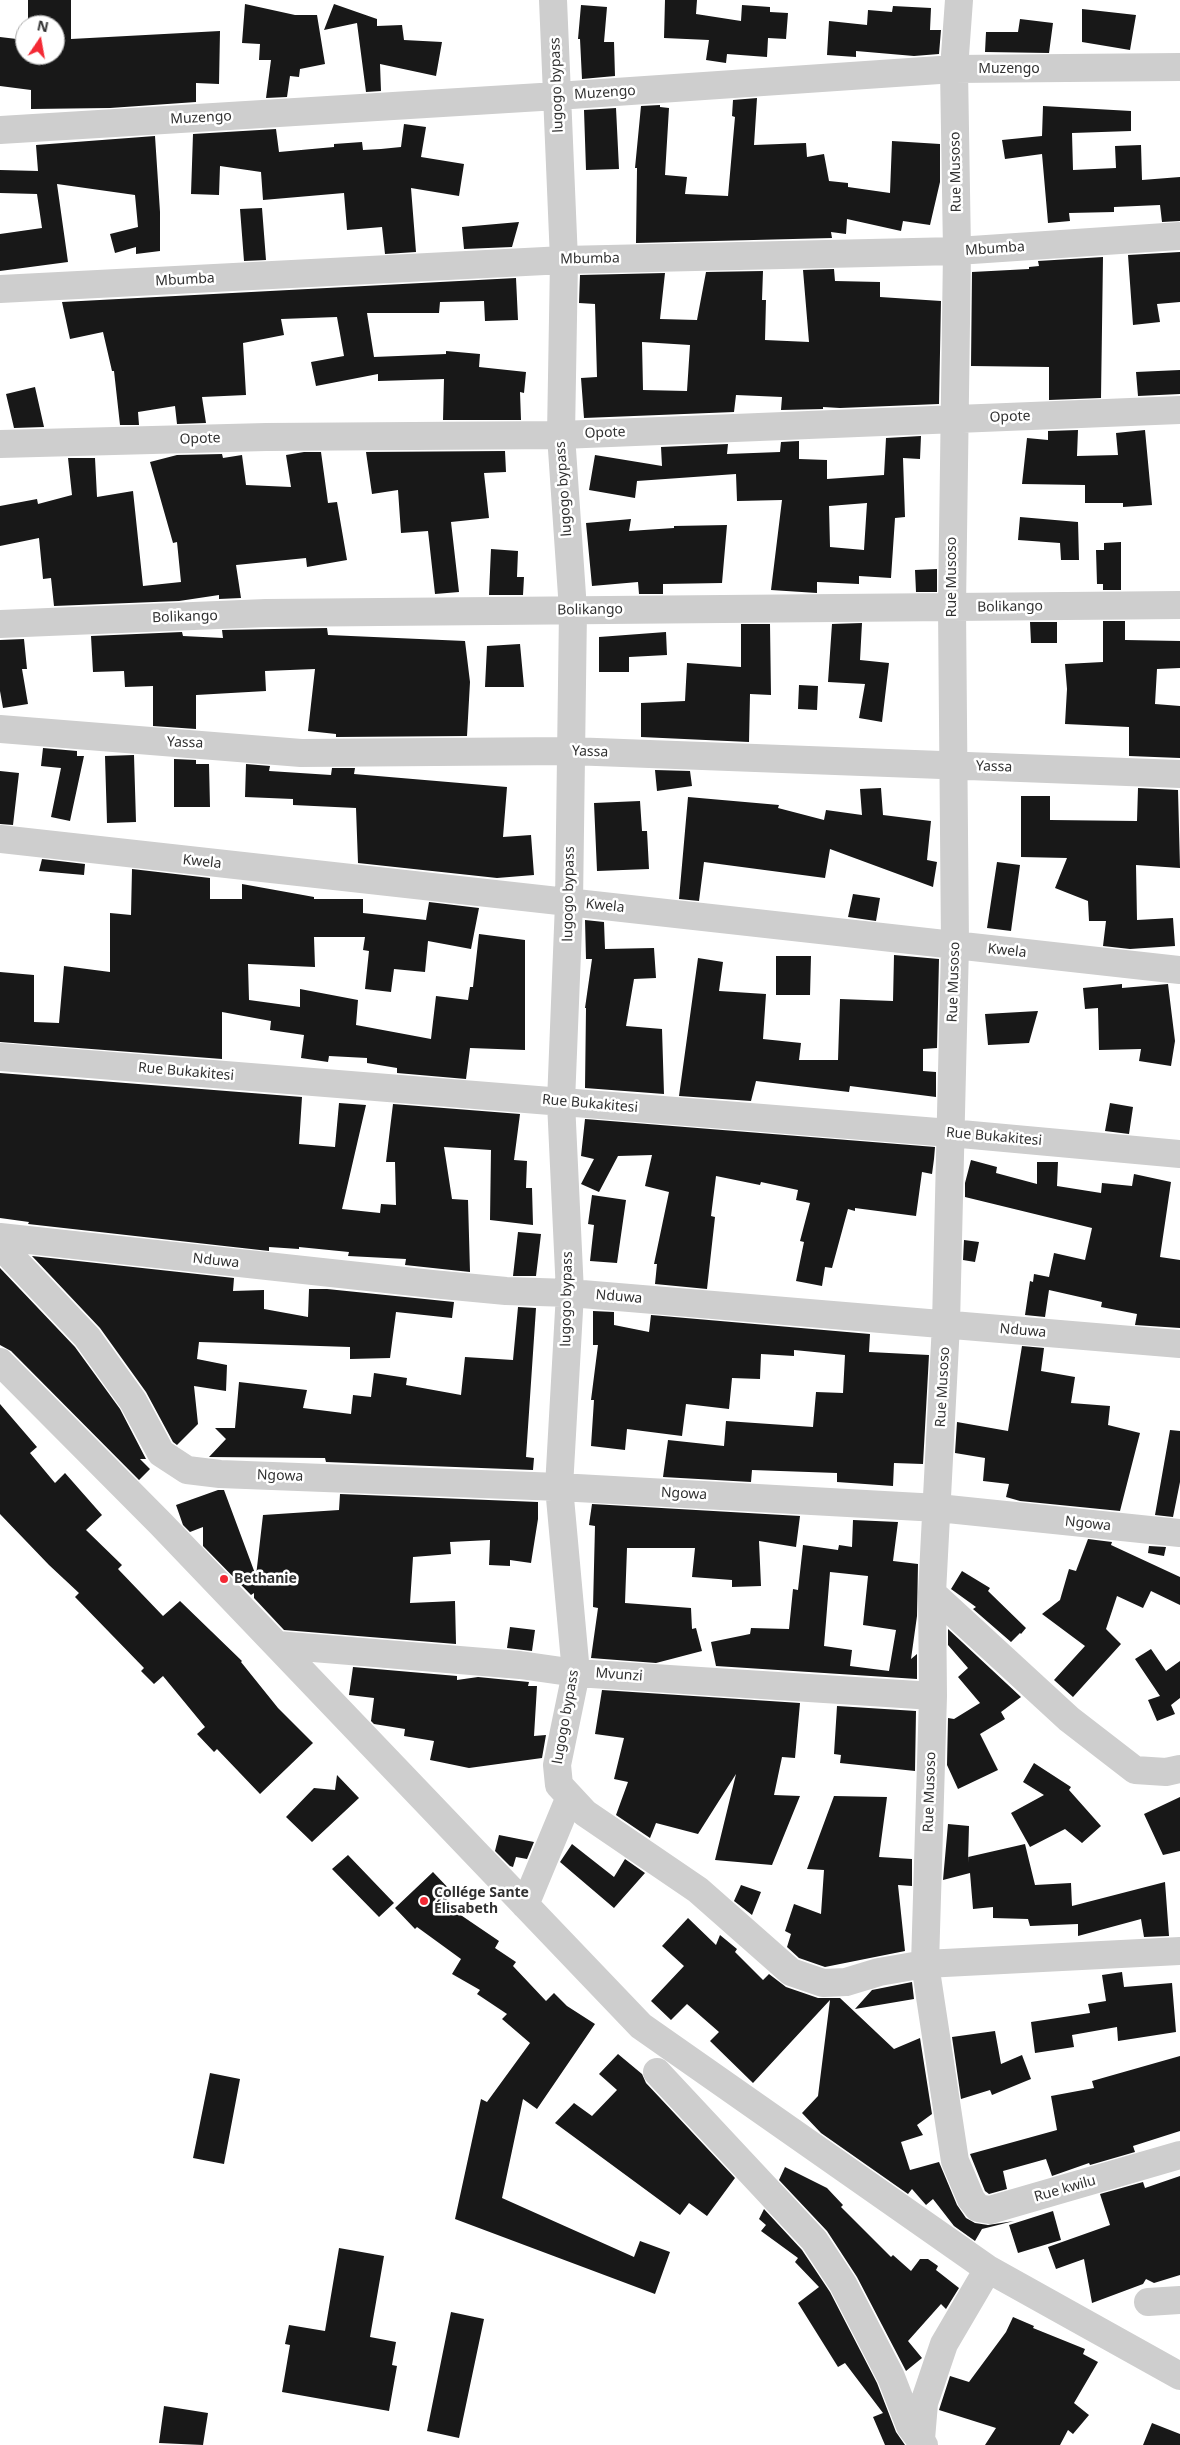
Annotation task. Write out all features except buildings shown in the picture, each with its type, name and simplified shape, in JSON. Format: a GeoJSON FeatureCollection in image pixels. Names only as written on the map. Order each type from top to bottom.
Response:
{"type":"FeatureCollection","features":[{"type":"Feature","properties":{"kind":"street","name":"lugogo bypass"},"geometry":{"type":"LineString","coordinates":[[553,0],[564,260],[561,435],[573,610],[569,902],[561,1102],[570,1293],[559,1487],[576,1672],[557,1765],[564,1792]]}},
{"type":"Feature","properties":{"kind":"street","name":"Rue Musoso"},"geometry":{"type":"LineString","coordinates":[[959,0],[954,69],[957,252],[952,607],[955,945],[946,1324],[938,1508],[932,1594],[933,1696],[925,1964],[955,2161],[963,2182]]}},
{"type":"Feature","properties":{"kind":"street","name":"Muzengo"},"geometry":{"type":"LineString","coordinates":[[0,130],[557,96],[954,69],[1180,67]]}},
{"type":"Feature","properties":{"kind":"street","name":"Mbumba"},"geometry":{"type":"LineString","coordinates":[[0,289],[564,260],[957,252],[1180,236]]}},
{"type":"Feature","properties":{"kind":"street","name":"Opote"},"geometry":{"type":"LineString","coordinates":[[0,444],[266,437],[561,435],[1180,410]]}},
{"type":"Feature","properties":{"kind":"street","name":"Bolikango"},"geometry":{"type":"LineString","coordinates":[[0,624],[266,614],[1180,605]]}},
{"type":"Feature","properties":{"kind":"street","name":"Yassa"},"geometry":{"type":"LineString","coordinates":[[0,729],[301,753],[570,752],[1180,774]]}},
{"type":"Feature","properties":{"kind":"street","name":"Kwela"},"geometry":{"type":"LineString","coordinates":[[0,839],[1180,970]]}},
{"type":"Feature","properties":{"kind":"street","name":"Rue Bukakitesi"},"geometry":{"type":"LineString","coordinates":[[0,1057],[950,1133],[1180,1154]]}},
{"type":"Feature","properties":{"kind":"street","name":"Nduwa"},"geometry":{"type":"LineString","coordinates":[[0,1237],[506,1291],[570,1293],[1180,1344]]}},
{"type":"Feature","properties":{"kind":"street","name":"Ngowa"},"geometry":{"type":"LineString","coordinates":[[0,1246],[88,1337],[133,1401],[161,1453],[187,1470],[220,1474],[559,1487],[938,1508],[1180,1533]]}},
{"type":"Feature","properties":{"kind":"street"},"geometry":{"type":"LineString","coordinates":[[0,1362],[161,1524],[641,2026],[988,2269],[1180,2376]]}},
{"type":"Feature","properties":{"kind":"street"},"geometry":{"type":"LineString","coordinates":[[932,1594],[1069,1719],[1135,1770],[1166,1772],[1180,1769]]}},
{"type":"Feature","properties":{"kind":"street","name":"Mvunzi"},"geometry":{"type":"LineString","coordinates":[[276,1645],[520,1665],[576,1672],[933,1696]]}},
{"type":"Feature","properties":{"kind":"street"},"geometry":{"type":"LineString","coordinates":[[524,1905],[564,1792],[585,1813],[698,1890],[791,1972],[823,1982],[846,1982],[879,1972],[925,1964],[1180,1951]]}},
{"type":"Feature","properties":{"kind":"street"},"geometry":{"type":"LineString","coordinates":[[657,2072],[814,2240],[843,2284],[891,2377],[910,2426],[923,2442]]}},
{"type":"Feature","properties":{"kind":"street","name":"Rue kwilu"},"geometry":{"type":"LineString","coordinates":[[963,2182],[971,2199],[978,2208],[990,2210],[1180,2155]]}},
{"type":"Feature","properties":{"kind":"street"},"geometry":{"type":"LineString","coordinates":[[923,2442],[924,2404],[944,2344],[988,2269]]}},
{"type":"Feature","properties":{"kind":"street"},"geometry":{"type":"LineString","coordinates":[[1148,2302],[1180,2300]]}},
{"type":"Feature","properties":{"kind":"place","name":"Bethanie"},"geometry":{"type":"Point","coordinates":[224,1579]}},
{"type":"Feature","properties":{"kind":"place","name":"Collége Sante Élisabeth"},"geometry":{"type":"Point","coordinates":[424,1901]}}]}
